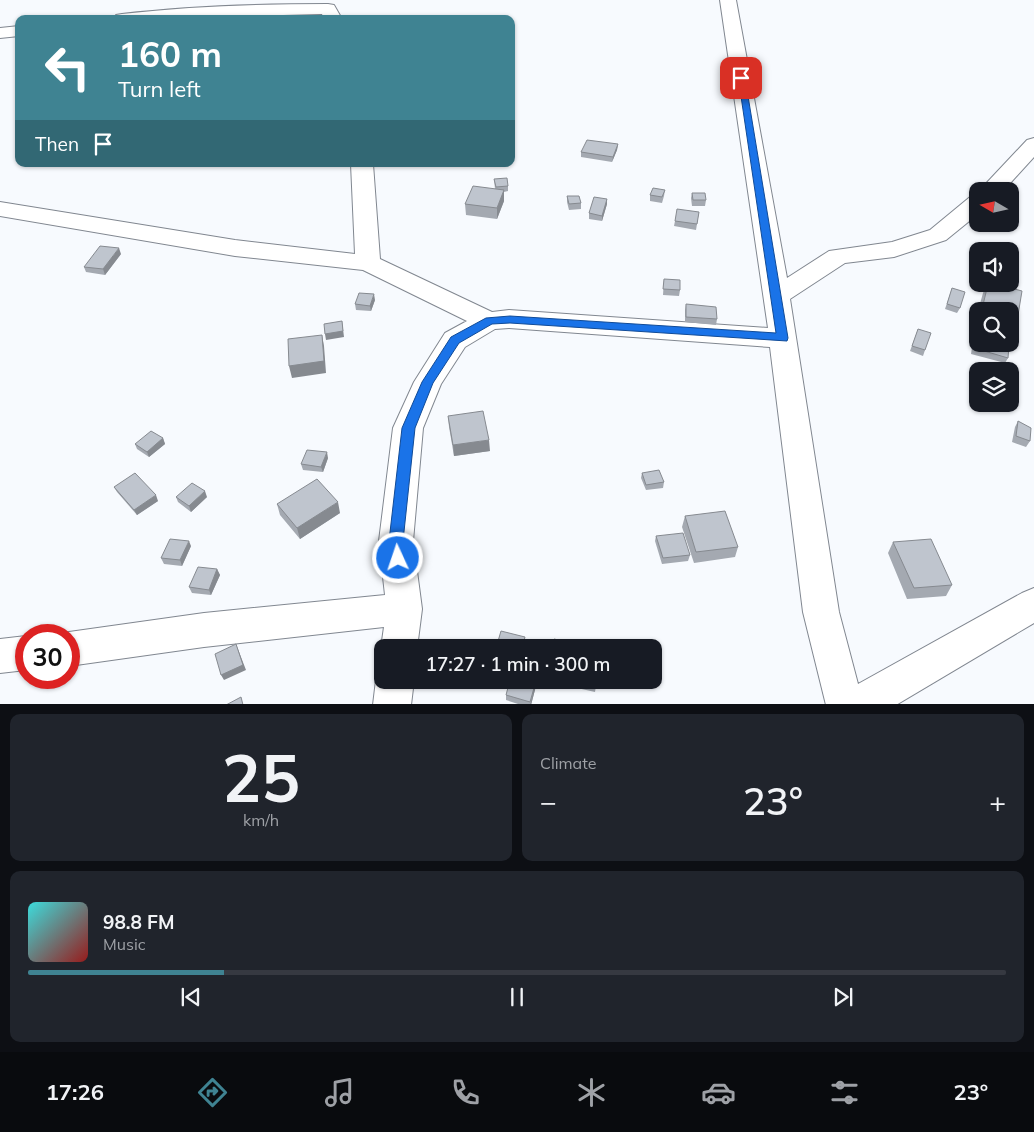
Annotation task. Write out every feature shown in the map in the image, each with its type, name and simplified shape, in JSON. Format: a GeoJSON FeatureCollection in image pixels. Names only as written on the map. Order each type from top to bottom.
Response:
{"type":"FeatureCollection","features":[{"type":"Feature","properties":{"kind":"street"},"geometry":{"type":"LineString","coordinates":[[728,0],[777,296],[821,612],[845,704]]}},
{"type":"Feature","properties":{"kind":"street"},"geometry":{"type":"LineString","coordinates":[[150,15],[267,9],[328,9],[331,15]]}},
{"type":"Feature","properties":{"kind":"street"},"geometry":{"type":"LineString","coordinates":[[0,33],[15,31]]}},
{"type":"Feature","properties":{"kind":"street"},"geometry":{"type":"LineString","coordinates":[[1000,182],[1034,144]]}},
{"type":"Feature","properties":{"kind":"street"},"geometry":{"type":"LineString","coordinates":[[362,167],[368,263]]}},
{"type":"Feature","properties":{"kind":"street"},"geometry":{"type":"LineString","coordinates":[[0,209],[235,248],[368,263],[490,321]]}},
{"type":"Feature","properties":{"kind":"street"},"geometry":{"type":"LineString","coordinates":[[777,296],[838,256],[894,249],[938,235],[969,209]]}},
{"type":"Feature","properties":{"kind":"street"},"geometry":{"type":"LineString","coordinates":[[400,639],[404,609],[396,541],[408,428],[428,382],[455,340],[490,321],[510,319],[783,338]]}},
{"type":"Feature","properties":{"kind":"street"},"geometry":{"type":"LineString","coordinates":[[859,704],[1034,604]]}},
{"type":"Feature","properties":{"kind":"street"},"geometry":{"type":"LineString","coordinates":[[80,647],[204,630],[404,609]]}},
{"type":"Feature","properties":{"kind":"street"},"geometry":{"type":"LineString","coordinates":[[0,656],[15,654]]}},
{"type":"Feature","properties":{"kind":"street"},"geometry":{"type":"LineString","coordinates":[[392,704],[394,689]]}},
{"type":"Feature","properties":{"kind":"building"},"geometry":{"type":"Polygon","coordinates":[[[587,140],[618,144],[613,157],[581,152],[587,140]]]}},
{"type":"Feature","properties":{"kind":"building"},"geometry":{"type":"Polygon","coordinates":[[[507,178],[508,186],[496,187],[494,179],[507,178]]]}},
{"type":"Feature","properties":{"kind":"building"},"geometry":{"type":"Polygon","coordinates":[[[473,186],[504,190],[497,208],[465,204],[473,186]]]}},
{"type":"Feature","properties":{"kind":"building"},"geometry":{"type":"Polygon","coordinates":[[[653,188],[665,190],[662,197],[650,195],[653,188]]]}},
{"type":"Feature","properties":{"kind":"building"},"geometry":{"type":"Polygon","coordinates":[[[692,193],[705,193],[706,200],[693,200],[692,193]]]}},
{"type":"Feature","properties":{"kind":"building"},"geometry":{"type":"Polygon","coordinates":[[[567,196],[579,196],[581,203],[569,204],[567,196]]]}},
{"type":"Feature","properties":{"kind":"building"},"geometry":{"type":"Polygon","coordinates":[[[594,197],[607,199],[602,216],[589,213],[594,197]]]}},
{"type":"Feature","properties":{"kind":"building"},"geometry":{"type":"Polygon","coordinates":[[[677,209],[699,212],[697,224],[675,221],[677,209]]]}},
{"type":"Feature","properties":{"kind":"building"},"geometry":{"type":"Polygon","coordinates":[[[100,246],[119,248],[103,269],[84,267],[100,246]]]}},
{"type":"Feature","properties":{"kind":"building"},"geometry":{"type":"Polygon","coordinates":[[[664,279],[680,280],[680,290],[663,289],[664,279]]]}},
{"type":"Feature","properties":{"kind":"building"},"geometry":{"type":"Polygon","coordinates":[[[952,288],[965,292],[960,308],[947,304],[952,288]]]}},
{"type":"Feature","properties":{"kind":"building"},"geometry":{"type":"Polygon","coordinates":[[[1022,291],[1019,309],[1019,302],[984,302],[986,292],[1022,291]]]}},
{"type":"Feature","properties":{"kind":"building"},"geometry":{"type":"Polygon","coordinates":[[[359,293],[374,294],[370,306],[355,304],[359,293]]]}},
{"type":"Feature","properties":{"kind":"building"},"geometry":{"type":"Polygon","coordinates":[[[686,304],[716,307],[717,319],[686,317],[686,304]]]}},
{"type":"Feature","properties":{"kind":"building"},"geometry":{"type":"Polygon","coordinates":[[[342,321],[343,331],[325,334],[324,324],[342,321]]]}},
{"type":"Feature","properties":{"kind":"building"},"geometry":{"type":"Polygon","coordinates":[[[918,329],[931,333],[925,350],[912,346],[918,329]]]}},
{"type":"Feature","properties":{"kind":"building"},"geometry":{"type":"Polygon","coordinates":[[[322,335],[324,361],[289,366],[288,339],[322,335]]]}},
{"type":"Feature","properties":{"kind":"building"},"geometry":{"type":"Polygon","coordinates":[[[988,352],[1008,352],[1008,358],[988,352]]]}},
{"type":"Feature","properties":{"kind":"building"},"geometry":{"type":"Polygon","coordinates":[[[483,411],[489,440],[453,445],[448,416],[483,411]]]}},
{"type":"Feature","properties":{"kind":"building"},"geometry":{"type":"Polygon","coordinates":[[[1018,421],[1031,428],[1030,441],[1016,436],[1018,421]]]}},
{"type":"Feature","properties":{"kind":"building"},"geometry":{"type":"Polygon","coordinates":[[[151,431],[163,438],[147,452],[135,444],[151,431]]]}},
{"type":"Feature","properties":{"kind":"building"},"geometry":{"type":"Polygon","coordinates":[[[307,450],[327,452],[321,467],[301,464],[307,450]]]}},
{"type":"Feature","properties":{"kind":"building"},"geometry":{"type":"Polygon","coordinates":[[[659,470],[664,482],[646,485],[642,473],[659,470]]]}},
{"type":"Feature","properties":{"kind":"building"},"geometry":{"type":"Polygon","coordinates":[[[135,473],[156,495],[134,510],[114,487],[135,473]]]}},
{"type":"Feature","properties":{"kind":"building"},"geometry":{"type":"Polygon","coordinates":[[[317,479],[338,502],[297,528],[277,504],[317,479]]]}},
{"type":"Feature","properties":{"kind":"building"},"geometry":{"type":"Polygon","coordinates":[[[192,483],[205,491],[189,506],[176,497],[192,483]]]}},
{"type":"Feature","properties":{"kind":"building"},"geometry":{"type":"Polygon","coordinates":[[[725,511],[738,547],[696,552],[685,516],[725,511]]]}},
{"type":"Feature","properties":{"kind":"building"},"geometry":{"type":"Polygon","coordinates":[[[683,533],[690,555],[663,558],[656,536],[683,533]]]}},
{"type":"Feature","properties":{"kind":"building"},"geometry":{"type":"Polygon","coordinates":[[[170,539],[189,541],[180,560],[161,558],[170,539]]]}},
{"type":"Feature","properties":{"kind":"building"},"geometry":{"type":"Polygon","coordinates":[[[931,539],[952,585],[914,588],[893,542],[931,539]]]}},
{"type":"Feature","properties":{"kind":"building"},"geometry":{"type":"Polygon","coordinates":[[[198,567],[217,569],[209,590],[189,587],[198,567]]]}},
{"type":"Feature","properties":{"kind":"building"},"geometry":{"type":"Polygon","coordinates":[[[501,631],[525,637],[524,639],[499,639],[501,631]]]}},
{"type":"Feature","properties":{"kind":"building"},"geometry":{"type":"Polygon","coordinates":[[[236,644],[243,665],[221,675],[215,654],[236,644]]]}},
{"type":"Feature","properties":{"kind":"building"},"geometry":{"type":"Polygon","coordinates":[[[508,689],[534,689],[530,702],[506,695],[508,689]]]}},
{"type":"Feature","properties":{"kind":"building"},"geometry":{"type":"Polygon","coordinates":[[[241,697],[243,704],[228,704],[241,697]]]}},
{"type":"Feature","properties":{"kind":"route"},"geometry":{"type":"LineString","coordinates":[[398,558],[396,541],[408,428],[428,382],[455,340],[490,321],[510,319],[783,338],[741,78]]}}]}
